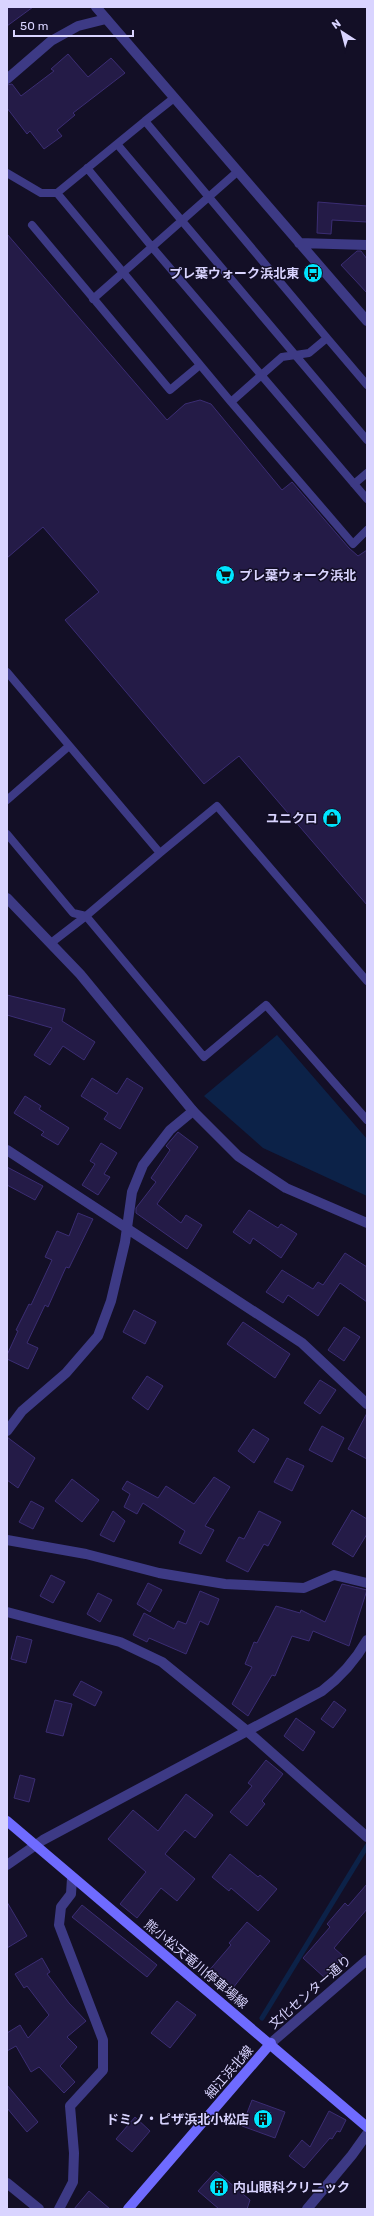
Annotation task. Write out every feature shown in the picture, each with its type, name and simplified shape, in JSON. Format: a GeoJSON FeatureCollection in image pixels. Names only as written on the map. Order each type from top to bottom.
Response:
{"type":"FeatureCollection","features":[{"type":"Feature","properties":{"kind":"main road","name":"熊小松天竜川停車場線"},"geometry":{"type":"LineString","coordinates":[[7,1821],[72,1878],[271,2043],[367,2127]]}},
{"type":"Feature","properties":{"kind":"main road","name":"細江浜北線"},"geometry":{"type":"LineString","coordinates":[[128,2209],[271,2043]]}},
{"type":"Feature","properties":{"kind":"street"},"geometry":{"type":"LineString","coordinates":[[96,7],[367,321]]}},
{"type":"Feature","properties":{"kind":"street"},"geometry":{"type":"LineString","coordinates":[[7,79],[51,41],[78,26],[106,19]]}},
{"type":"Feature","properties":{"kind":"street"},"geometry":{"type":"LineString","coordinates":[[300,243],[367,245]]}},
{"type":"Feature","properties":{"kind":"street"},"geometry":{"type":"LineString","coordinates":[[7,898],[80,974],[193,1111],[238,1156],[286,1188],[367,1223]]}},
{"type":"Feature","properties":{"kind":"street"},"geometry":{"type":"LineString","coordinates":[[7,1431],[22,1411],[66,1373],[98,1336],[111,1300],[127,1227],[132,1192],[143,1165],[170,1130],[193,1111]]}},
{"type":"Feature","properties":{"kind":"street"},"geometry":{"type":"LineString","coordinates":[[7,1150],[127,1227],[302,1343],[367,1404]]}},
{"type":"Feature","properties":{"kind":"street"},"geometry":{"type":"LineString","coordinates":[[7,1540],[86,1554],[159,1573],[225,1584],[304,1588],[334,1575],[367,1583]]}},
{"type":"Feature","properties":{"kind":"street"},"geometry":{"type":"LineString","coordinates":[[7,1612],[120,1642],[162,1662],[247,1731],[366,1836]]}},
{"type":"Feature","properties":{"kind":"street"},"geometry":{"type":"LineString","coordinates":[[7,1865],[42,1840],[322,1691],[338,1679],[357,1657],[367,1640]]}},
{"type":"Feature","properties":{"kind":"street"},"geometry":{"type":"LineString","coordinates":[[59,2209],[74,2182],[74,2153],[70,2106],[103,2070],[103,2040],[59,1925],[61,1907],[71,1894],[72,1878]]}},
{"type":"Feature","properties":{"kind":"street","name":"文化センター通り"},"geometry":{"type":"LineString","coordinates":[[271,2043],[367,1960]]}},
{"type":"Feature","properties":{"kind":"street"},"geometry":{"type":"LineString","coordinates":[[307,2209],[352,2156],[367,2134]]}},
{"type":"Feature","properties":{"kind":"street"},"geometry":{"type":"LineString","coordinates":[[7,2183],[38,2209]]}},
{"type":"Feature","properties":{"kind":"lane"},"geometry":{"type":"LineString","coordinates":[[7,173],[42,193],[57,193],[145,120],[174,98]]}},
{"type":"Feature","properties":{"kind":"lane"},"geometry":{"type":"LineString","coordinates":[[145,120],[367,385]]}},
{"type":"Feature","properties":{"kind":"lane"},"geometry":{"type":"LineString","coordinates":[[117,144],[367,440]]}},
{"type":"Feature","properties":{"kind":"lane"},"geometry":{"type":"LineString","coordinates":[[87,168],[152,248],[367,499]]}},
{"type":"Feature","properties":{"kind":"lane"},"geometry":{"type":"LineString","coordinates":[[93,299],[238,172]]}},
{"type":"Feature","properties":{"kind":"lane"},"geometry":{"type":"LineString","coordinates":[[57,193],[123,274],[353,544],[367,530]]}},
{"type":"Feature","properties":{"kind":"lane"},"geometry":{"type":"LineString","coordinates":[[32,225],[170,390],[200,365]]}},
{"type":"Feature","properties":{"kind":"lane"},"geometry":{"type":"LineString","coordinates":[[231,402],[282,357],[309,353],[327,338]]}},
{"type":"Feature","properties":{"kind":"lane"},"geometry":{"type":"LineString","coordinates":[[354,484],[367,473]]}},
{"type":"Feature","properties":{"kind":"lane"},"geometry":{"type":"LineString","coordinates":[[7,672],[160,854]]}},
{"type":"Feature","properties":{"kind":"lane"},"geometry":{"type":"LineString","coordinates":[[7,800],[69,746]]}},
{"type":"Feature","properties":{"kind":"lane"},"geometry":{"type":"LineString","coordinates":[[51,943],[86,916],[217,806],[367,981]]}},
{"type":"Feature","properties":{"kind":"lane"},"geometry":{"type":"LineString","coordinates":[[7,834],[73,913],[86,916],[204,1057],[266,1005],[367,1120]]}},
{"type":"Feature","properties":{"kind":"water"},"geometry":{"type":"Polygon","coordinates":[[[277,1035],[367,1139],[367,1196],[263,1148],[204,1096],[277,1035]]]}},
{"type":"Feature","properties":{"kind":"building"},"geometry":{"type":"Polygon","coordinates":[[[7,7],[33,7],[7,26],[7,7]]]}},
{"type":"Feature","properties":{"kind":"building"},"geometry":{"type":"Polygon","coordinates":[[[68,54],[88,77],[111,58],[125,73],[73,113],[75,115],[57,130],[62,136],[44,149],[30,131],[27,134],[7,108],[7,85],[12,84],[21,96],[54,71],[51,69],[68,54]]]}},
{"type":"Feature","properties":{"kind":"building"},"geometry":{"type":"Polygon","coordinates":[[[318,202],[367,206],[367,222],[332,220],[331,234],[317,233],[318,202]]]}},
{"type":"Feature","properties":{"kind":"building","name":"プレ葉ウォーク浜北"},"geometry":{"type":"Polygon","coordinates":[[[7,234],[167,420],[185,404],[200,400],[211,404],[282,490],[292,482],[349,548],[358,556],[367,550],[367,905],[239,756],[204,784],[65,620],[99,592],[43,527],[7,558],[7,234]]]}},
{"type":"Feature","properties":{"kind":"building"},"geometry":{"type":"Polygon","coordinates":[[[357,251],[361,251],[367,259],[367,293],[341,265],[357,251]]]}},
{"type":"Feature","properties":{"kind":"building"},"geometry":{"type":"Polygon","coordinates":[[[7,995],[65,1009],[62,1021],[95,1042],[84,1060],[63,1046],[50,1065],[34,1055],[52,1028],[7,1015],[7,995]]]}},
{"type":"Feature","properties":{"kind":"building"},"geometry":{"type":"Polygon","coordinates":[[[92,1078],[117,1094],[127,1078],[143,1088],[120,1129],[104,1119],[108,1113],[81,1096],[92,1078]]]}},
{"type":"Feature","properties":{"kind":"building"},"geometry":{"type":"Polygon","coordinates":[[[25,1096],[41,1106],[39,1109],[69,1128],[58,1145],[41,1135],[44,1132],[14,1113],[25,1096]]]}},
{"type":"Feature","properties":{"kind":"building"},"geometry":{"type":"Polygon","coordinates":[[[178,1132],[198,1147],[157,1204],[181,1223],[186,1215],[202,1225],[187,1249],[136,1213],[136,1208],[156,1182],[151,1178],[170,1150],[166,1146],[178,1132]]]}},
{"type":"Feature","properties":{"kind":"building"},"geometry":{"type":"Polygon","coordinates":[[[101,1143],[117,1153],[104,1174],[110,1177],[98,1195],[82,1185],[95,1164],[90,1161],[101,1143]]]}},
{"type":"Feature","properties":{"kind":"building"},"geometry":{"type":"Polygon","coordinates":[[[7,1167],[43,1186],[35,1200],[7,1185],[7,1167]]]}},
{"type":"Feature","properties":{"kind":"building"},"geometry":{"type":"Polygon","coordinates":[[[249,1210],[278,1228],[281,1224],[297,1234],[281,1258],[253,1238],[250,1244],[233,1232],[249,1210]]]}},
{"type":"Feature","properties":{"kind":"building"},"geometry":{"type":"Polygon","coordinates":[[[78,1213],[93,1219],[69,1268],[66,1267],[48,1307],[45,1305],[27,1343],[38,1348],[28,1369],[7,1359],[7,1355],[18,1331],[16,1330],[29,1304],[31,1305],[52,1260],[45,1257],[57,1231],[69,1236],[78,1213]]]}},
{"type":"Feature","properties":{"kind":"building"},"geometry":{"type":"Polygon","coordinates":[[[345,1253],[367,1267],[367,1302],[340,1283],[318,1316],[288,1295],[283,1303],[266,1292],[282,1270],[313,1289],[318,1282],[323,1285],[345,1253]]]}},
{"type":"Feature","properties":{"kind":"building"},"geometry":{"type":"Polygon","coordinates":[[[134,1310],[156,1322],[145,1344],[123,1332],[134,1310]]]}},
{"type":"Feature","properties":{"kind":"building"},"geometry":{"type":"Polygon","coordinates":[[[243,1322],[290,1354],[275,1378],[227,1344],[243,1322]]]}},
{"type":"Feature","properties":{"kind":"building"},"geometry":{"type":"Polygon","coordinates":[[[344,1327],[360,1337],[344,1361],[328,1350],[344,1327]]]}},
{"type":"Feature","properties":{"kind":"building"},"geometry":{"type":"Polygon","coordinates":[[[147,1376],[163,1386],[148,1410],[132,1398],[147,1376]]]}},
{"type":"Feature","properties":{"kind":"building"},"geometry":{"type":"Polygon","coordinates":[[[320,1380],[336,1390],[320,1414],[304,1403],[320,1380]]]}},
{"type":"Feature","properties":{"kind":"building"},"geometry":{"type":"Polygon","coordinates":[[[367,1413],[367,1459],[348,1449],[367,1413]]]}},
{"type":"Feature","properties":{"kind":"building"},"geometry":{"type":"Polygon","coordinates":[[[322,1426],[344,1438],[332,1462],[309,1450],[322,1426]]]}},
{"type":"Feature","properties":{"kind":"building"},"geometry":{"type":"Polygon","coordinates":[[[253,1429],[269,1439],[254,1463],[238,1451],[253,1429]]]}},
{"type":"Feature","properties":{"kind":"building"},"geometry":{"type":"Polygon","coordinates":[[[7,1437],[35,1458],[18,1488],[7,1480],[7,1437]]]}},
{"type":"Feature","properties":{"kind":"building"},"geometry":{"type":"Polygon","coordinates":[[[287,1458],[304,1466],[292,1491],[274,1482],[287,1458]]]}},
{"type":"Feature","properties":{"kind":"building"},"geometry":{"type":"Polygon","coordinates":[[[214,1477],[230,1487],[205,1526],[214,1530],[201,1554],[179,1543],[185,1531],[143,1503],[137,1514],[124,1507],[130,1494],[122,1489],[127,1481],[158,1498],[166,1486],[194,1504],[214,1477]]]}},
{"type":"Feature","properties":{"kind":"building"},"geometry":{"type":"Polygon","coordinates":[[[72,1479],[99,1500],[82,1522],[55,1501],[72,1479]]]}},
{"type":"Feature","properties":{"kind":"building"},"geometry":{"type":"Polygon","coordinates":[[[31,1501],[44,1508],[33,1529],[19,1522],[31,1501]]]}},
{"type":"Feature","properties":{"kind":"building"},"geometry":{"type":"Polygon","coordinates":[[[352,1510],[367,1519],[367,1534],[353,1557],[332,1544],[352,1510]]]}},
{"type":"Feature","properties":{"kind":"building"},"geometry":{"type":"Polygon","coordinates":[[[113,1511],[125,1521],[114,1542],[100,1535],[113,1511]]]}},
{"type":"Feature","properties":{"kind":"building"},"geometry":{"type":"Polygon","coordinates":[[[259,1511],[281,1522],[268,1546],[264,1544],[248,1572],[226,1561],[239,1537],[244,1539],[259,1511]]]}},
{"type":"Feature","properties":{"kind":"building"},"geometry":{"type":"Polygon","coordinates":[[[51,1575],[65,1582],[53,1603],[40,1596],[51,1575]]]}},
{"type":"Feature","properties":{"kind":"building"},"geometry":{"type":"Polygon","coordinates":[[[148,1583],[162,1590],[150,1612],[137,1604],[148,1583]]]}},
{"type":"Feature","properties":{"kind":"building"},"geometry":{"type":"Polygon","coordinates":[[[342,1584],[367,1590],[349,1646],[313,1631],[309,1641],[292,1636],[275,1676],[272,1675],[248,1716],[232,1704],[252,1667],[245,1664],[254,1642],[257,1643],[276,1606],[300,1613],[301,1610],[325,1622],[342,1584]]]}},
{"type":"Feature","properties":{"kind":"building"},"geometry":{"type":"Polygon","coordinates":[[[200,1591],[219,1599],[208,1625],[200,1621],[186,1654],[149,1638],[147,1642],[133,1635],[144,1613],[174,1629],[178,1621],[186,1624],[200,1591]]]}},
{"type":"Feature","properties":{"kind":"building"},"geometry":{"type":"Polygon","coordinates":[[[98,1593],[112,1600],[100,1622],[87,1614],[98,1593]]]}},
{"type":"Feature","properties":{"kind":"building"},"geometry":{"type":"Polygon","coordinates":[[[17,1636],[32,1640],[26,1663],[11,1659],[17,1636]]]}},
{"type":"Feature","properties":{"kind":"building"},"geometry":{"type":"Polygon","coordinates":[[[81,1681],[102,1692],[95,1706],[73,1695],[81,1681]]]}},
{"type":"Feature","properties":{"kind":"building"},"geometry":{"type":"Polygon","coordinates":[[[55,1700],[72,1704],[63,1736],[46,1732],[55,1700]]]}},
{"type":"Feature","properties":{"kind":"building"},"geometry":{"type":"Polygon","coordinates":[[[334,1701],[346,1710],[333,1728],[321,1719],[334,1701]]]}},
{"type":"Feature","properties":{"kind":"building"},"geometry":{"type":"Polygon","coordinates":[[[296,1718],[315,1732],[303,1751],[284,1736],[296,1718]]]}},
{"type":"Feature","properties":{"kind":"building"},"geometry":{"type":"Polygon","coordinates":[[[266,1760],[283,1774],[262,1801],[265,1804],[247,1826],[230,1812],[252,1786],[248,1783],[266,1760]]]}},
{"type":"Feature","properties":{"kind":"building"},"geometry":{"type":"Polygon","coordinates":[[[20,1775],[35,1779],[29,1802],[14,1798],[20,1775]]]}},
{"type":"Feature","properties":{"kind":"building"},"geometry":{"type":"Polygon","coordinates":[[[186,1794],[213,1815],[195,1838],[185,1830],[165,1854],[195,1879],[177,1901],[161,1888],[137,1918],[120,1904],[146,1872],[108,1839],[133,1810],[158,1831],[186,1794]]]}},
{"type":"Feature","properties":{"kind":"building"},"geometry":{"type":"Polygon","coordinates":[[[230,1854],[258,1877],[260,1875],[277,1889],[258,1911],[231,1888],[229,1891],[212,1877],[230,1854]]]}},
{"type":"Feature","properties":{"kind":"building"},"geometry":{"type":"Polygon","coordinates":[[[367,1884],[367,1909],[334,1948],[343,1956],[325,1978],[303,1958],[330,1927],[327,1924],[345,1903],[348,1906],[367,1884]]]}},
{"type":"Feature","properties":{"kind":"building"},"geometry":{"type":"Polygon","coordinates":[[[7,1902],[27,1936],[7,1948],[7,1902]]]}},
{"type":"Feature","properties":{"kind":"building"},"geometry":{"type":"Polygon","coordinates":[[[82,1905],[157,1965],[147,1977],[72,1917],[82,1905]]]}},
{"type":"Feature","properties":{"kind":"building"},"geometry":{"type":"Polygon","coordinates":[[[247,1922],[270,1941],[229,1993],[207,1973],[231,1945],[229,1943],[247,1922]]]}},
{"type":"Feature","properties":{"kind":"building"},"geometry":{"type":"Polygon","coordinates":[[[42,1958],[50,1972],[47,1974],[69,2003],[86,2021],[67,2037],[77,2047],[60,2066],[75,2082],[64,2093],[39,2067],[31,2072],[16,2046],[7,2051],[7,2033],[20,2025],[28,2038],[49,2015],[27,1986],[24,1988],[15,1974],[42,1958]]]}},
{"type":"Feature","properties":{"kind":"building"},"geometry":{"type":"Polygon","coordinates":[[[177,2001],[196,2015],[170,2048],[151,2033],[177,2001]]]}},
{"type":"Feature","properties":{"kind":"building"},"geometry":{"type":"Polygon","coordinates":[[[7,2085],[38,2122],[27,2132],[7,2108],[7,2085]]]}},
{"type":"Feature","properties":{"kind":"building","name":"ドミノ・ピザ浜北小松店"},"geometry":{"type":"Polygon","coordinates":[[[252,2100],[285,2112],[275,2138],[242,2126],[252,2100]]]}},
{"type":"Feature","properties":{"kind":"building"},"geometry":{"type":"Polygon","coordinates":[[[329,2111],[346,2120],[340,2132],[337,2131],[332,2139],[330,2138],[304,2168],[289,2156],[302,2140],[310,2147],[329,2111]]]}},
{"type":"Feature","properties":{"kind":"building"},"geometry":{"type":"Polygon","coordinates":[[[135,2117],[150,2131],[132,2152],[116,2139],[135,2117]]]}},
{"type":"Feature","properties":{"kind":"building","name":"内山眼科クリニック"},"geometry":{"type":"Polygon","coordinates":[[[216,2171],[250,2200],[247,2209],[219,2209],[198,2191],[216,2171]]]}},
{"type":"Feature","properties":{"kind":"building"},"geometry":{"type":"Polygon","coordinates":[[[89,2191],[110,2209],[74,2209],[89,2191]]]}},
{"type":"Feature","properties":{"kind":"waterway"},"geometry":{"type":"LineString","coordinates":[[262,2018],[367,1846]]}},
{"type":"Feature","properties":{"kind":"place","name":"プレ葉ウォーク浜北東"},"geometry":{"type":"Point","coordinates":[313,273]}},
{"type":"Feature","properties":{"kind":"place","name":"プレ葉ウォーク浜北"},"geometry":{"type":"Point","coordinates":[225,575]}},
{"type":"Feature","properties":{"kind":"place","name":"ユニクロ"},"geometry":{"type":"Point","coordinates":[332,818]}},
{"type":"Feature","properties":{"kind":"place","name":"ドミノ・ピザ浜北小松店"},"geometry":{"type":"Point","coordinates":[263,2119]}},
{"type":"Feature","properties":{"kind":"place","name":"内山眼科クリニック"},"geometry":{"type":"Point","coordinates":[219,2187]}}]}
